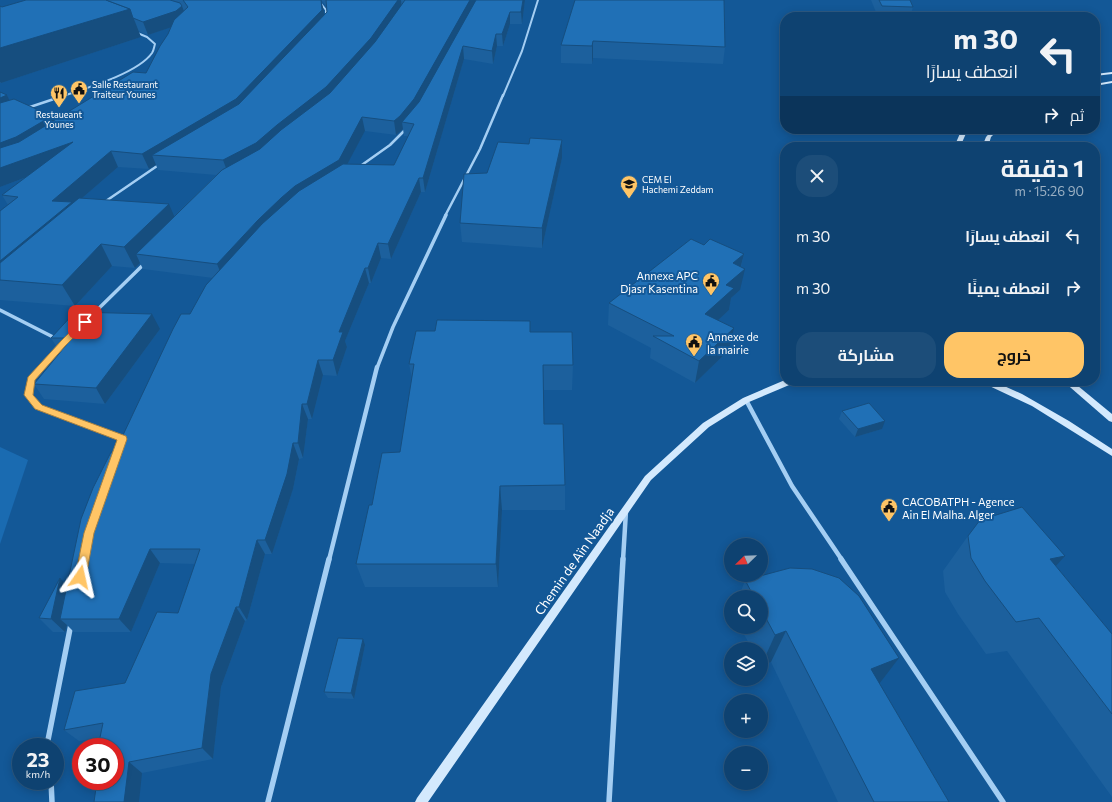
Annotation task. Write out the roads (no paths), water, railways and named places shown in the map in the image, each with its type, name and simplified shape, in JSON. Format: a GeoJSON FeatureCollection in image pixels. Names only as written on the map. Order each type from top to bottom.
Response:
{"type":"FeatureCollection","features":[{"type":"Feature","properties":{"kind":"main road"},"geometry":{"type":"LineString","coordinates":[[1100,74],[1112,73]]}},
{"type":"Feature","properties":{"kind":"main road"},"geometry":{"type":"LineString","coordinates":[[1100,84],[1112,82]]}},
{"type":"Feature","properties":{"kind":"main road","name":"Chemin de Aïn Naadja"},"geometry":{"type":"LineString","coordinates":[[421,802],[648,478],[706,424],[746,400],[780,386]]}},
{"type":"Feature","properties":{"kind":"main road"},"geometry":{"type":"LineString","coordinates":[[997,386],[1032,402],[1066,421],[1112,453]]}},
{"type":"Feature","properties":{"kind":"main road"},"geometry":{"type":"LineString","coordinates":[[1073,386],[1112,419]]}},
{"type":"Feature","properties":{"kind":"street"},"geometry":{"type":"LineString","coordinates":[[318,0],[326,10],[327,24]]}},
{"type":"Feature","properties":{"kind":"street"},"geometry":{"type":"LineString","coordinates":[[268,802],[376,371],[393,327],[439,229],[480,149],[522,51],[538,0]]}},
{"type":"Feature","properties":{"kind":"street"},"geometry":{"type":"LineString","coordinates":[[21,110],[121,75],[140,64],[152,53],[155,44],[147,36],[132,31]]}},
{"type":"Feature","properties":{"kind":"street"},"geometry":{"type":"LineString","coordinates":[[354,169],[390,145],[409,126]]}},
{"type":"Feature","properties":{"kind":"street"},"geometry":{"type":"LineString","coordinates":[[102,205],[120,190],[166,161]]}},
{"type":"Feature","properties":{"kind":"street"},"geometry":{"type":"LineString","coordinates":[[86,320],[148,260]]}},
{"type":"Feature","properties":{"kind":"street"},"geometry":{"type":"LineString","coordinates":[[0,310],[64,343],[31,380],[29,395],[39,407],[122,439]]}},
{"type":"Feature","properties":{"kind":"street"},"geometry":{"type":"LineString","coordinates":[[746,400],[792,486],[1003,802]]}},
{"type":"Feature","properties":{"kind":"street"},"geometry":{"type":"LineString","coordinates":[[120,446],[126,432]]}},
{"type":"Feature","properties":{"kind":"street"},"geometry":{"type":"LineString","coordinates":[[608,802],[626,508]]}},
{"type":"Feature","properties":{"kind":"street"},"geometry":{"type":"LineString","coordinates":[[48,738],[72,617]]}},
{"type":"Feature","properties":{"kind":"street"},"geometry":{"type":"LineString","coordinates":[[51,790],[52,802]]}},
{"type":"Feature","properties":{"kind":"place","name":"Salle Restaurant Traiteur Younes"},"geometry":{"type":"Point","coordinates":[79,104]}},
{"type":"Feature","properties":{"kind":"place","name":"Restaueant Younes"},"geometry":{"type":"Point","coordinates":[59,108]}},
{"type":"Feature","properties":{"kind":"place","name":"CEM El Hachemi Zeddam"},"geometry":{"type":"Point","coordinates":[629,199]}},
{"type":"Feature","properties":{"kind":"place","name":"Annexe APC Djasr Kasentina"},"geometry":{"type":"Point","coordinates":[711,296]}},
{"type":"Feature","properties":{"kind":"place","name":"Annexe de la mairie"},"geometry":{"type":"Point","coordinates":[694,357]}},
{"type":"Feature","properties":{"kind":"place","name":"CACOBATPH - Agence Ain El Malha. Alger"},"geometry":{"type":"Point","coordinates":[889,522]}}]}
